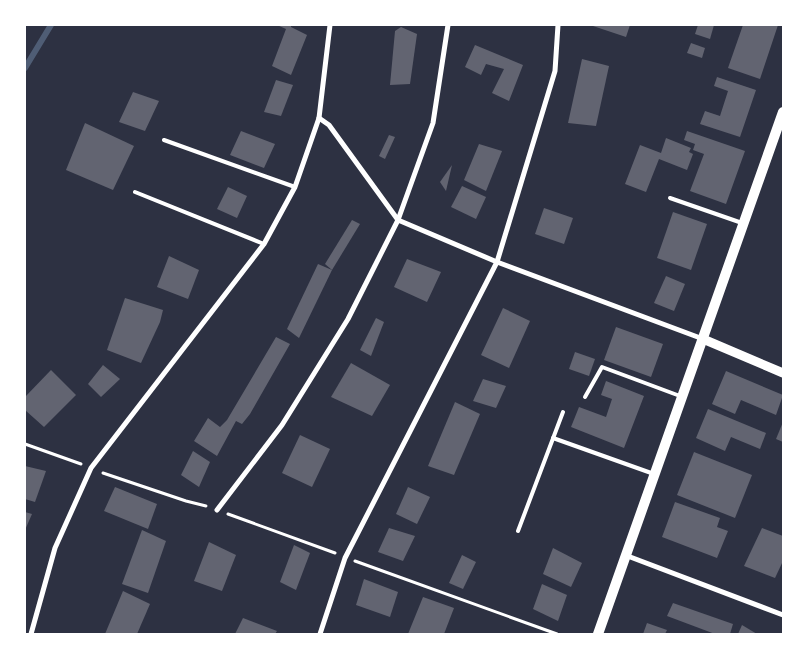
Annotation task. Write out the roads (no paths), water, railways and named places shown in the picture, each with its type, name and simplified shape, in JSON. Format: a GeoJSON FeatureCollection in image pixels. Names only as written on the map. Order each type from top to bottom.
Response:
{"type":"FeatureCollection","features":[{"type":"Feature","properties":{"kind":"main road"},"geometry":{"type":"LineString","coordinates":[[598,634],[703,339],[742,223],[783,112]]}},
{"type":"Feature","properties":{"kind":"street"},"geometry":{"type":"LineString","coordinates":[[31,634],[55,548],[91,468],[264,244],[295,187],[319,118],[330,25]]}},
{"type":"Feature","properties":{"kind":"street"},"geometry":{"type":"LineString","coordinates":[[217,510],[282,425],[348,319],[398,220],[433,123],[448,25]]}},
{"type":"Feature","properties":{"kind":"street"},"geometry":{"type":"LineString","coordinates":[[320,634],[345,558],[497,262],[555,71],[558,25]]}},
{"type":"Feature","properties":{"kind":"street"},"geometry":{"type":"LineString","coordinates":[[319,118],[329,126],[398,220],[497,262],[703,339],[783,373]]}},
{"type":"Feature","properties":{"kind":"street"},"geometry":{"type":"LineString","coordinates":[[625,555],[783,616]]}},
{"type":"Feature","properties":{"kind":"lane"},"geometry":{"type":"LineString","coordinates":[[164,140],[295,187]]}},
{"type":"Feature","properties":{"kind":"lane"},"geometry":{"type":"LineString","coordinates":[[135,192],[264,244]]}},
{"type":"Feature","properties":{"kind":"lane"},"geometry":{"type":"LineString","coordinates":[[670,198],[742,223]]}},
{"type":"Feature","properties":{"kind":"lane"},"geometry":{"type":"LineString","coordinates":[[585,397],[602,367],[682,397]]}},
{"type":"Feature","properties":{"kind":"lane"},"geometry":{"type":"LineString","coordinates":[[518,531],[563,412]]}},
{"type":"Feature","properties":{"kind":"lane"},"geometry":{"type":"LineString","coordinates":[[553,438],[654,474]]}},
{"type":"Feature","properties":{"kind":"waterway"},"geometry":{"type":"LineString","coordinates":[[25,68],[51,25]]}}]}
